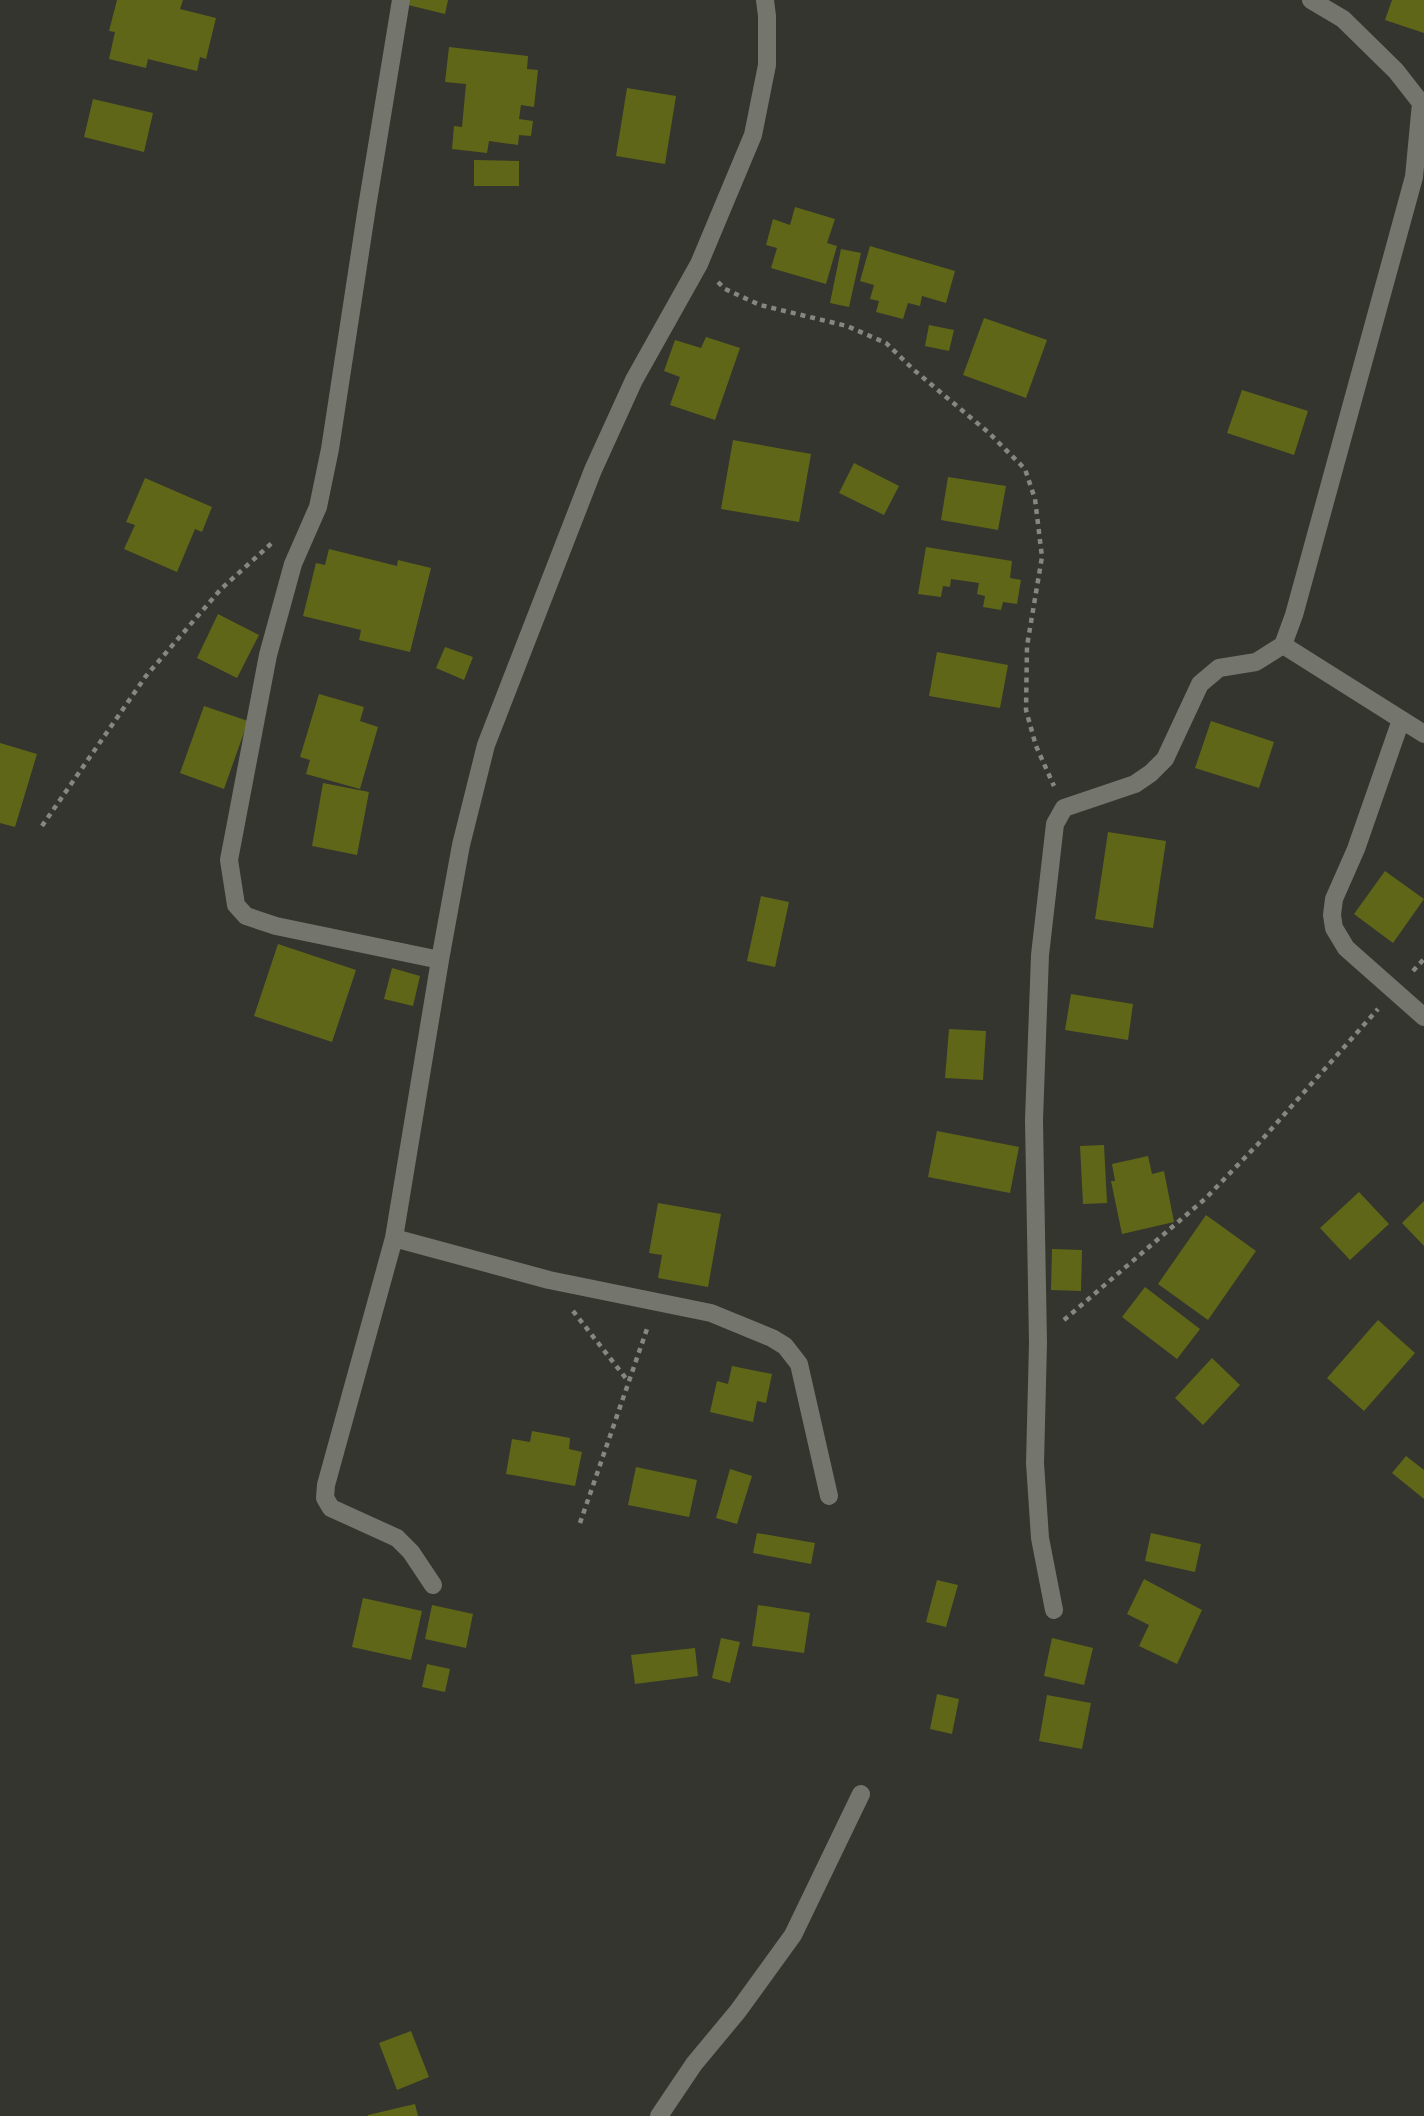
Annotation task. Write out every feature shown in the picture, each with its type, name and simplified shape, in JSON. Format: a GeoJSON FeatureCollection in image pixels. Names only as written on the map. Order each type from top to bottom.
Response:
{"type":"FeatureCollection","features":[{"type":"Feature","properties":{"kind":"street"},"geometry":{"type":"LineString","coordinates":[[401,0],[366,207],[330,449],[318,507],[293,564],[268,656],[229,860],[236,905],[246,916],[276,926],[440,960]]}},
{"type":"Feature","properties":{"kind":"street"},"geometry":{"type":"LineString","coordinates":[[433,1585],[411,1552],[397,1538],[331,1508],[325,1498],[326,1485],[394,1238],[461,845],[486,745],[593,471],[634,380],[699,264],[753,135],[767,65],[765,0]]}},
{"type":"Feature","properties":{"kind":"street"},"geometry":{"type":"LineString","coordinates":[[1054,1610],[1040,1538],[1035,1463],[1038,1343],[1034,1120],[1040,955],[1055,824],[1064,808],[1135,784],[1151,773],[1165,759],[1200,684],[1219,668],[1256,662],[1283,645],[1294,615],[1415,177],[1423,103],[1396,71],[1343,19],[1311,0]]}},
{"type":"Feature","properties":{"kind":"street"},"geometry":{"type":"LineString","coordinates":[[1283,645],[1424,734]]}},
{"type":"Feature","properties":{"kind":"street"},"geometry":{"type":"LineString","coordinates":[[1401,720],[1356,849],[1334,899],[1332,915],[1334,928],[1346,948],[1424,1017]]}},
{"type":"Feature","properties":{"kind":"street"},"geometry":{"type":"LineString","coordinates":[[394,1238],[549,1280],[711,1313],[772,1338],[785,1346],[799,1364],[829,1496]]}},
{"type":"Feature","properties":{"kind":"street"},"geometry":{"type":"LineString","coordinates":[[660,2116],[694,2064],[738,2011],[793,1935],[861,1794]]}},
{"type":"Feature","properties":{"kind":"path"},"geometry":{"type":"LineString","coordinates":[[699,264],[725,289],[760,305],[847,326],[886,343],[1025,469],[1035,499],[1042,557],[1027,646],[1026,710],[1036,746],[1064,808]]}},
{"type":"Feature","properties":{"kind":"path"},"geometry":{"type":"LineString","coordinates":[[42,826],[146,676],[221,589],[281,536]]}},
{"type":"Feature","properties":{"kind":"path"},"geometry":{"type":"LineString","coordinates":[[1038,1343],[1206,1198],[1258,1144],[1394,991]]}},
{"type":"Feature","properties":{"kind":"path"},"geometry":{"type":"LineString","coordinates":[[549,1280],[628,1382]]}},
{"type":"Feature","properties":{"kind":"path"},"geometry":{"type":"LineString","coordinates":[[580,1523],[656,1302]]}},
{"type":"Feature","properties":{"kind":"building"},"geometry":{"type":"Polygon","coordinates":[[[117,0],[183,0],[180,9],[216,18],[206,59],[200,57],[197,71],[148,59],[146,68],[109,59],[115,32],[109,31],[117,0]]]}},
{"type":"Feature","properties":{"kind":"building"},"geometry":{"type":"Polygon","coordinates":[[[405,0],[448,0],[445,14],[404,4],[405,0]]]}},
{"type":"Feature","properties":{"kind":"building"},"geometry":{"type":"Polygon","coordinates":[[[1392,0],[1424,0],[1424,33],[1385,20],[1392,0]]]}},
{"type":"Feature","properties":{"kind":"building"},"geometry":{"type":"Polygon","coordinates":[[[449,47],[528,56],[527,69],[538,70],[534,107],[521,105],[519,119],[533,121],[531,136],[519,135],[518,145],[489,141],[487,153],[452,149],[454,126],[462,127],[466,84],[445,82],[449,47]]]}},
{"type":"Feature","properties":{"kind":"building"},"geometry":{"type":"Polygon","coordinates":[[[627,88],[676,96],[665,164],[616,156],[627,88]]]}},
{"type":"Feature","properties":{"kind":"building"},"geometry":{"type":"Polygon","coordinates":[[[93,99],[153,113],[144,152],[84,137],[93,99]]]}},
{"type":"Feature","properties":{"kind":"building"},"geometry":{"type":"Polygon","coordinates":[[[474,160],[519,161],[519,186],[474,186],[474,160]]]}},
{"type":"Feature","properties":{"kind":"building"},"geometry":{"type":"Polygon","coordinates":[[[795,207],[835,219],[827,243],[837,246],[826,284],[771,268],[777,248],[766,245],[773,219],[790,225],[795,207]]]}},
{"type":"Feature","properties":{"kind":"building"},"geometry":{"type":"Polygon","coordinates":[[[870,246],[955,271],[946,303],[922,296],[920,306],[908,303],[903,319],[876,312],[879,301],[870,299],[874,285],[860,281],[870,246]]]}},
{"type":"Feature","properties":{"kind":"building"},"geometry":{"type":"Polygon","coordinates":[[[841,249],[861,253],[849,307],[830,303],[841,249]]]}},
{"type":"Feature","properties":{"kind":"building"},"geometry":{"type":"Polygon","coordinates":[[[984,318],[1047,340],[1026,398],[963,375],[984,318]]]}},
{"type":"Feature","properties":{"kind":"building"},"geometry":{"type":"Polygon","coordinates":[[[929,325],[954,330],[949,351],[925,346],[929,325]]]}},
{"type":"Feature","properties":{"kind":"building"},"geometry":{"type":"Polygon","coordinates":[[[706,337],[740,348],[715,420],[670,405],[680,377],[664,371],[675,340],[701,348],[706,337]]]}},
{"type":"Feature","properties":{"kind":"building"},"geometry":{"type":"Polygon","coordinates":[[[1242,390],[1308,411],[1294,455],[1227,433],[1242,390]]]}},
{"type":"Feature","properties":{"kind":"building"},"geometry":{"type":"Polygon","coordinates":[[[733,440],[811,454],[799,522],[721,509],[733,440]]]}},
{"type":"Feature","properties":{"kind":"building"},"geometry":{"type":"Polygon","coordinates":[[[854,463],[899,486],[884,515],[839,493],[854,463]]]}},
{"type":"Feature","properties":{"kind":"building"},"geometry":{"type":"Polygon","coordinates":[[[948,477],[1006,486],[998,530],[941,520],[948,477]]]}},
{"type":"Feature","properties":{"kind":"building"},"geometry":{"type":"Polygon","coordinates":[[[145,478],[212,507],[202,532],[195,529],[177,572],[124,549],[135,525],[126,522],[145,478]]]}},
{"type":"Feature","properties":{"kind":"building"},"geometry":{"type":"Polygon","coordinates":[[[926,547],[1012,561],[1010,578],[1021,580],[1017,604],[1003,602],[1001,610],[983,607],[985,596],[977,594],[979,583],[951,579],[950,587],[943,586],[941,597],[918,594],[926,547]]]}},
{"type":"Feature","properties":{"kind":"building"},"geometry":{"type":"Polygon","coordinates":[[[329,549],[397,566],[398,560],[431,568],[410,652],[359,640],[361,630],[303,616],[316,563],[325,565],[329,549]]]}},
{"type":"Feature","properties":{"kind":"building"},"geometry":{"type":"Polygon","coordinates":[[[218,614],[259,635],[237,678],[197,658],[218,614]]]}},
{"type":"Feature","properties":{"kind":"building"},"geometry":{"type":"Polygon","coordinates":[[[445,647],[473,657],[464,680],[436,668],[445,647]]]}},
{"type":"Feature","properties":{"kind":"building"},"geometry":{"type":"Polygon","coordinates":[[[937,652],[1008,665],[1000,708],[929,696],[937,652]]]}},
{"type":"Feature","properties":{"kind":"building"},"geometry":{"type":"Polygon","coordinates":[[[319,694],[364,707],[360,721],[378,727],[360,789],[306,774],[310,760],[300,757],[319,694]]]}},
{"type":"Feature","properties":{"kind":"building"},"geometry":{"type":"Polygon","coordinates":[[[204,706],[248,721],[224,789],[180,773],[204,706]]]}},
{"type":"Feature","properties":{"kind":"building"},"geometry":{"type":"Polygon","coordinates":[[[1211,721],[1274,742],[1259,788],[1195,768],[1211,721]]]}},
{"type":"Feature","properties":{"kind":"building"},"geometry":{"type":"Polygon","coordinates":[[[0,743],[37,754],[15,827],[0,823],[0,743]]]}},
{"type":"Feature","properties":{"kind":"building"},"geometry":{"type":"Polygon","coordinates":[[[323,783],[369,792],[357,855],[312,846],[323,783]]]}},
{"type":"Feature","properties":{"kind":"building"},"geometry":{"type":"Polygon","coordinates":[[[1108,832],[1166,841],[1153,928],[1095,919],[1108,832]]]}},
{"type":"Feature","properties":{"kind":"building"},"geometry":{"type":"Polygon","coordinates":[[[1385,871],[1424,899],[1393,943],[1354,914],[1385,871]]]}},
{"type":"Feature","properties":{"kind":"building"},"geometry":{"type":"Polygon","coordinates":[[[761,896],[789,902],[775,967],[747,961],[761,896]]]}},
{"type":"Feature","properties":{"kind":"building"},"geometry":{"type":"Polygon","coordinates":[[[278,944],[356,970],[332,1042],[254,1016],[278,944]]]}},
{"type":"Feature","properties":{"kind":"building"},"geometry":{"type":"Polygon","coordinates":[[[392,968],[420,976],[413,1006],[384,999],[392,968]]]}},
{"type":"Feature","properties":{"kind":"building"},"geometry":{"type":"Polygon","coordinates":[[[1071,994],[1133,1004],[1128,1040],[1065,1030],[1071,994]]]}},
{"type":"Feature","properties":{"kind":"building"},"geometry":{"type":"Polygon","coordinates":[[[949,1029],[986,1031],[983,1080],[945,1078],[949,1029]]]}},
{"type":"Feature","properties":{"kind":"building"},"geometry":{"type":"Polygon","coordinates":[[[937,1131],[1019,1147],[1010,1193],[928,1177],[937,1131]]]}},
{"type":"Feature","properties":{"kind":"building"},"geometry":{"type":"Polygon","coordinates":[[[1104,1145],[1107,1203],[1083,1204],[1080,1146],[1104,1145]]]}},
{"type":"Feature","properties":{"kind":"building"},"geometry":{"type":"Polygon","coordinates":[[[1148,1156],[1152,1174],[1164,1171],[1174,1222],[1122,1234],[1111,1181],[1115,1181],[1112,1164],[1148,1156]]]}},
{"type":"Feature","properties":{"kind":"building"},"geometry":{"type":"Polygon","coordinates":[[[1359,1192],[1389,1224],[1350,1260],[1320,1228],[1359,1192]]]}},
{"type":"Feature","properties":{"kind":"building"},"geometry":{"type":"Polygon","coordinates":[[[1424,1201],[1424,1246],[1402,1223],[1424,1201]]]}},
{"type":"Feature","properties":{"kind":"building"},"geometry":{"type":"Polygon","coordinates":[[[658,1203],[721,1214],[708,1287],[658,1278],[662,1255],[649,1253],[658,1203]]]}},
{"type":"Feature","properties":{"kind":"building"},"geometry":{"type":"Polygon","coordinates":[[[1206,1215],[1256,1251],[1208,1320],[1158,1284],[1206,1215]]]}},
{"type":"Feature","properties":{"kind":"building"},"geometry":{"type":"Polygon","coordinates":[[[1052,1249],[1082,1250],[1081,1291],[1051,1290],[1052,1249]]]}},
{"type":"Feature","properties":{"kind":"building"},"geometry":{"type":"Polygon","coordinates":[[[1145,1287],[1200,1329],[1177,1359],[1122,1317],[1145,1287]]]}},
{"type":"Feature","properties":{"kind":"building"},"geometry":{"type":"Polygon","coordinates":[[[1378,1320],[1415,1353],[1364,1411],[1327,1378],[1378,1320]]]}},
{"type":"Feature","properties":{"kind":"building"},"geometry":{"type":"Polygon","coordinates":[[[1212,1358],[1240,1385],[1203,1425],[1175,1398],[1212,1358]]]}},
{"type":"Feature","properties":{"kind":"building"},"geometry":{"type":"Polygon","coordinates":[[[732,1366],[772,1374],[766,1403],[757,1401],[753,1422],[710,1412],[717,1381],[728,1384],[732,1366]]]}},
{"type":"Feature","properties":{"kind":"building"},"geometry":{"type":"Polygon","coordinates":[[[532,1431],[570,1438],[569,1449],[582,1452],[575,1486],[506,1474],[512,1439],[530,1442],[532,1431]]]}},
{"type":"Feature","properties":{"kind":"building"},"geometry":{"type":"Polygon","coordinates":[[[1406,1456],[1424,1470],[1424,1499],[1392,1473],[1406,1456]]]}},
{"type":"Feature","properties":{"kind":"building"},"geometry":{"type":"Polygon","coordinates":[[[636,1467],[697,1480],[689,1517],[628,1505],[636,1467]]]}},
{"type":"Feature","properties":{"kind":"building"},"geometry":{"type":"Polygon","coordinates":[[[730,1469],[752,1476],[737,1524],[716,1518],[730,1469]]]}},
{"type":"Feature","properties":{"kind":"building"},"geometry":{"type":"Polygon","coordinates":[[[757,1533],[815,1543],[811,1564],[753,1553],[757,1533]]]}},
{"type":"Feature","properties":{"kind":"building"},"geometry":{"type":"Polygon","coordinates":[[[1151,1533],[1201,1544],[1195,1572],[1145,1561],[1151,1533]]]}},
{"type":"Feature","properties":{"kind":"building"},"geometry":{"type":"Polygon","coordinates":[[[1144,1579],[1202,1610],[1177,1664],[1139,1646],[1149,1625],[1127,1614],[1144,1579]]]}},
{"type":"Feature","properties":{"kind":"building"},"geometry":{"type":"Polygon","coordinates":[[[937,1580],[958,1585],[946,1627],[926,1622],[937,1580]]]}},
{"type":"Feature","properties":{"kind":"building"},"geometry":{"type":"Polygon","coordinates":[[[363,1598],[422,1611],[411,1660],[352,1647],[363,1598]]]}},
{"type":"Feature","properties":{"kind":"building"},"geometry":{"type":"Polygon","coordinates":[[[432,1605],[473,1614],[466,1648],[425,1639],[432,1605]]]}},
{"type":"Feature","properties":{"kind":"building"},"geometry":{"type":"Polygon","coordinates":[[[758,1605],[810,1613],[804,1653],[752,1646],[758,1605]]]}},
{"type":"Feature","properties":{"kind":"building"},"geometry":{"type":"Polygon","coordinates":[[[721,1638],[740,1642],[730,1683],[712,1678],[721,1638]]]}},
{"type":"Feature","properties":{"kind":"building"},"geometry":{"type":"Polygon","coordinates":[[[1052,1638],[1093,1648],[1084,1685],[1044,1676],[1052,1638]]]}},
{"type":"Feature","properties":{"kind":"building"},"geometry":{"type":"Polygon","coordinates":[[[695,1648],[698,1676],[635,1684],[631,1655],[695,1648]]]}},
{"type":"Feature","properties":{"kind":"building"},"geometry":{"type":"Polygon","coordinates":[[[427,1664],[450,1669],[445,1692],[422,1687],[427,1664]]]}},
{"type":"Feature","properties":{"kind":"building"},"geometry":{"type":"Polygon","coordinates":[[[937,1694],[959,1699],[952,1734],[930,1729],[937,1694]]]}},
{"type":"Feature","properties":{"kind":"building"},"geometry":{"type":"Polygon","coordinates":[[[1047,1695],[1091,1703],[1082,1749],[1039,1741],[1047,1695]]]}},
{"type":"Feature","properties":{"kind":"building"},"geometry":{"type":"Polygon","coordinates":[[[411,2031],[429,2077],[397,2090],[379,2043],[411,2031]]]}},
{"type":"Feature","properties":{"kind":"building"},"geometry":{"type":"Polygon","coordinates":[[[415,2104],[418,2116],[368,2116],[368,2115],[415,2104]]]}}]}
